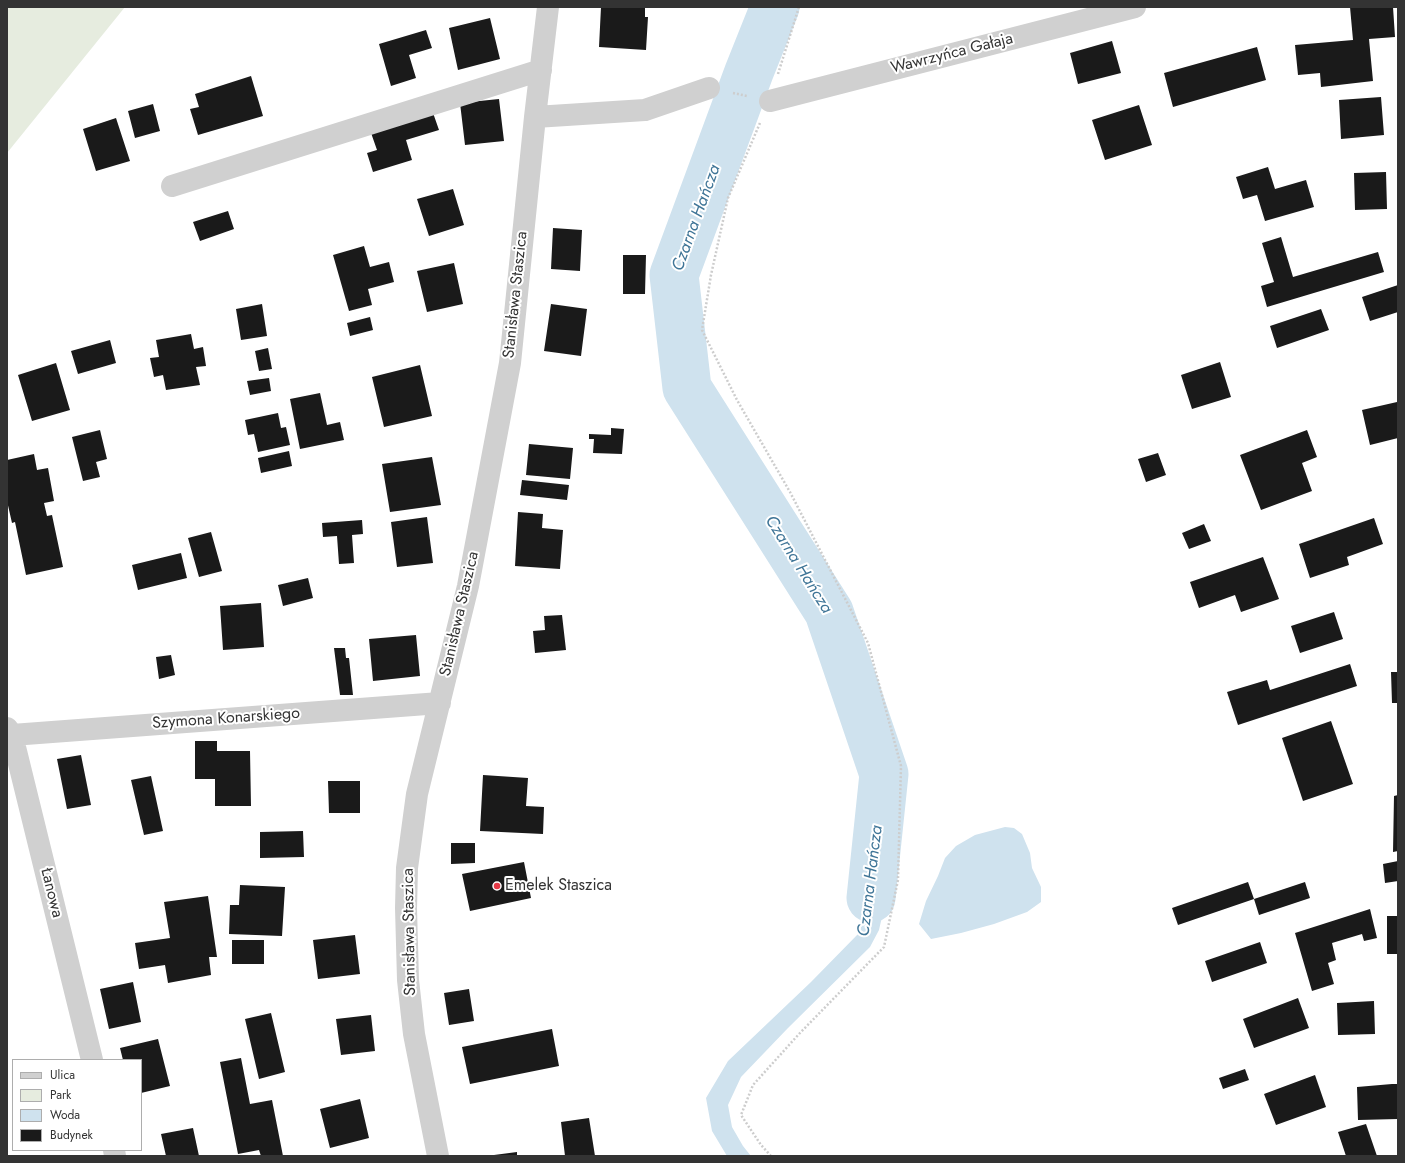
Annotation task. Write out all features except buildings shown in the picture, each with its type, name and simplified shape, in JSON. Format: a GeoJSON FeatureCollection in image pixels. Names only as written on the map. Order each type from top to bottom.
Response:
{"type":"FeatureCollection","features":[{"type":"Feature","properties":{"kind":"street","name":"Stanisława Staszica"},"geometry":{"type":"LineString","coordinates":[[438,1156],[414,1034],[408,980],[406,908],[407,868],[417,794],[468,586],[510,363],[535,116],[548,7]]}},
{"type":"Feature","properties":{"kind":"street","name":"Wawrzyńca Gałaja"},"geometry":{"type":"LineString","coordinates":[[770,101],[1135,7]]}},
{"type":"Feature","properties":{"kind":"street"},"geometry":{"type":"LineString","coordinates":[[172,186],[541,70]]}},
{"type":"Feature","properties":{"kind":"street"},"geometry":{"type":"LineString","coordinates":[[535,116],[644,110],[709,88]]}},
{"type":"Feature","properties":{"kind":"street","name":"Szymona Konarskiego"},"geometry":{"type":"LineString","coordinates":[[10,731],[440,702]]}},
{"type":"Feature","properties":{"kind":"street","name":"Łanowa"},"geometry":{"type":"LineString","coordinates":[[10,731],[92,1059]]}},
{"type":"Feature","properties":{"kind":"path"},"geometry":{"type":"LineString","coordinates":[[771,1156],[761,1145],[741,1115],[752,1085],[799,1034],[884,947],[898,880],[901,766],[868,643],[790,492],[737,400],[702,330],[711,275],[728,198],[770,101],[799,7]]}},
{"type":"Feature","properties":{"kind":"path"},"geometry":{"type":"LineString","coordinates":[[709,88],[770,101]]}},
{"type":"Feature","properties":{"kind":"green space"},"geometry":{"type":"Polygon","coordinates":[[[7,7],[125,7],[7,153],[7,7]]]}},
{"type":"Feature","properties":{"kind":"water"},"geometry":{"type":"Polygon","coordinates":[[[890,822],[891,853],[886,899],[879,930],[870,947],[741,1077],[728,1105],[732,1127],[743,1146],[751,1156],[727,1156],[712,1131],[706,1098],[728,1061],[811,982],[859,933],[868,907],[874,834],[890,822]]]}},
{"type":"Feature","properties":{"kind":"water"},"geometry":{"type":"Polygon","coordinates":[[[1005,827],[1014,828],[1022,834],[1030,853],[1032,868],[1041,887],[1041,902],[1027,912],[994,924],[931,939],[919,924],[926,901],[945,858],[956,846],[975,835],[1005,827]]]}},
{"type":"Feature","properties":{"kind":"waterway","name":"Czarna Hańcza"},"geometry":{"type":"LineString","coordinates":[[775,7],[749,72],[674,275],[687,388],[829,612],[884,774],[871,898]]}},
{"type":"Feature","properties":{"kind":"place","name":"Emelek Staszica"},"geometry":{"type":"Point","coordinates":[497,886]}}]}
